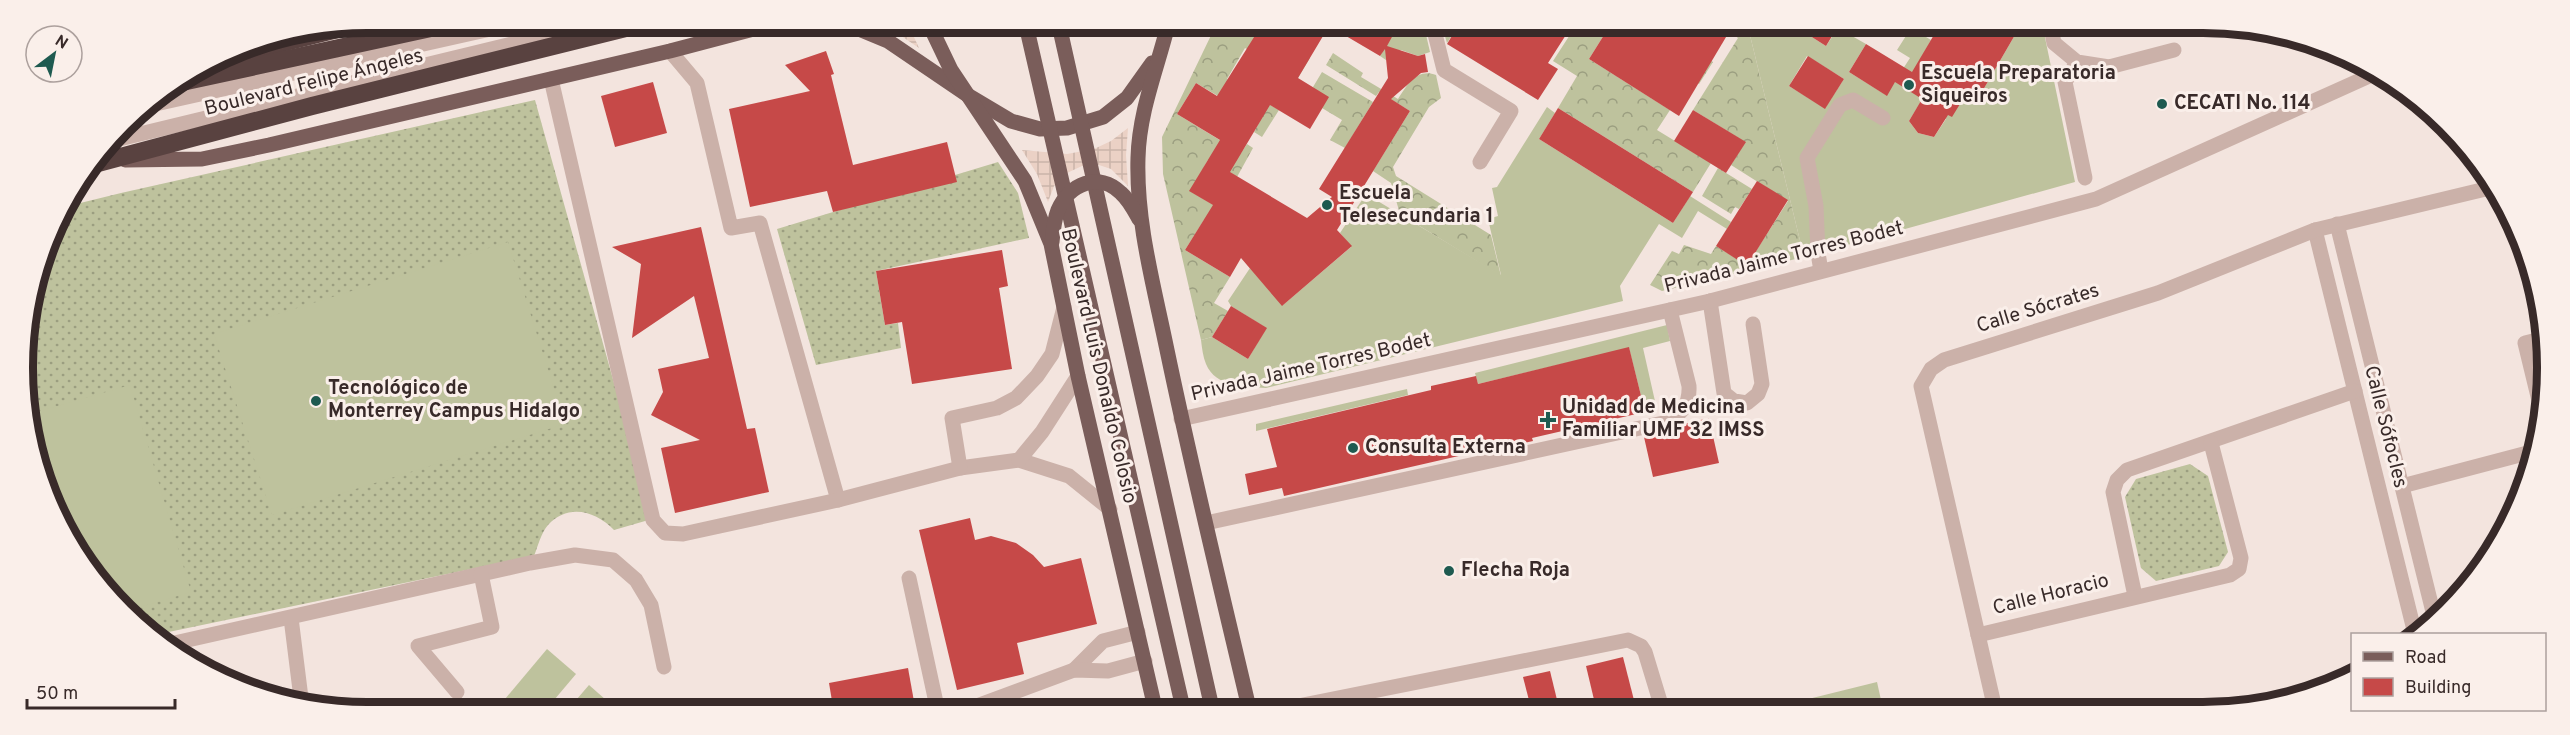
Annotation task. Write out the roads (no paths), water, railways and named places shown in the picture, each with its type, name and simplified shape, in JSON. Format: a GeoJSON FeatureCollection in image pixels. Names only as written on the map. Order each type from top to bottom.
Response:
{"type":"FeatureCollection","features":[{"type":"Feature","properties":{"kind":"highway","name":"Boulevard Felipe Ángeles"},"geometry":{"type":"LineString","coordinates":[[197,80],[302,64],[417,33]]}},
{"type":"Feature","properties":{"kind":"highway","name":"Boulevard Felipe Ángeles"},"geometry":{"type":"LineString","coordinates":[[105,160],[311,100],[602,33]]}},
{"type":"Feature","properties":{"kind":"main road"},"geometry":{"type":"LineString","coordinates":[[104,161],[202,159],[269,146],[739,33]]}},
{"type":"Feature","properties":{"kind":"main road"},"geometry":{"type":"LineString","coordinates":[[869,33],[888,41],[969,96],[1011,121],[1041,129],[1067,128],[1103,117],[1127,98],[1145,75],[1171,33]]}},
{"type":"Feature","properties":{"kind":"main road","name":"Boulevard Luis Donaldo Colosio"},"geometry":{"type":"LineString","coordinates":[[933,33],[941,51],[1025,181],[1051,244],[1078,376],[1154,702]]}},
{"type":"Feature","properties":{"kind":"main road","name":"Boulevard Luis Donaldo Colosio"},"geometry":{"type":"LineString","coordinates":[[1028,33],[1182,702]]}},
{"type":"Feature","properties":{"kind":"main road","name":"Boulevard Luis Donaldo Colosio"},"geometry":{"type":"LineString","coordinates":[[1061,33],[1211,702]]}},
{"type":"Feature","properties":{"kind":"main road"},"geometry":{"type":"LineString","coordinates":[[1166,33],[1146,104],[1138,157],[1140,222],[1181,419],[1248,702]]}},
{"type":"Feature","properties":{"kind":"main road"},"geometry":{"type":"LineString","coordinates":[[1051,244],[1059,210],[1080,184],[1096,180],[1109,184],[1119,191],[1128,201],[1140,222]]}},
{"type":"Feature","properties":{"kind":"street"},"geometry":{"type":"LineString","coordinates":[[167,100],[302,64],[465,33]]}},
{"type":"Feature","properties":{"kind":"street"},"geometry":{"type":"LineString","coordinates":[[124,138],[311,100],[562,33]]}},
{"type":"Feature","properties":{"kind":"street"},"geometry":{"type":"LineString","coordinates":[[1435,33],[1444,70],[1511,111],[1480,162]]}},
{"type":"Feature","properties":{"kind":"street"},"geometry":{"type":"LineString","coordinates":[[2052,33],[2054,43],[2077,62],[2109,67],[2174,50]]}},
{"type":"Feature","properties":{"kind":"street"},"geometry":{"type":"LineString","coordinates":[[670,51],[696,83],[731,228],[760,223],[838,500]]}},
{"type":"Feature","properties":{"kind":"street"},"geometry":{"type":"LineString","coordinates":[[2077,62],[2065,82],[2085,178]]}},
{"type":"Feature","properties":{"kind":"street","name":"Privada Jaime Torres Bodet"},"geometry":{"type":"LineString","coordinates":[[1181,419],[1710,301],[2096,199],[2368,77]]}},
{"type":"Feature","properties":{"kind":"street"},"geometry":{"type":"LineString","coordinates":[[551,79],[653,520],[665,533],[683,534],[838,500],[960,468],[1019,460],[1069,476],[1110,509]]}},
{"type":"Feature","properties":{"kind":"street"},"geometry":{"type":"LineString","coordinates":[[1821,271],[1816,207],[1807,158],[1840,105],[1853,100],[1883,118]]}},
{"type":"Feature","properties":{"kind":"street","name":"Calle Sócrates"},"geometry":{"type":"LineString","coordinates":[[1993,702],[1921,386],[1930,369],[1944,360],[2158,293],[2315,230],[2485,189]]}},
{"type":"Feature","properties":{"kind":"street","name":"Calle Sófocles"},"geometry":{"type":"LineString","coordinates":[[2337,224],[2433,610]]}},
{"type":"Feature","properties":{"kind":"street","name":"Calle Sófocles"},"geometry":{"type":"LineString","coordinates":[[2315,230],[2413,627]]}},
{"type":"Feature","properties":{"kind":"street"},"geometry":{"type":"LineString","coordinates":[[1710,301],[1724,393],[1734,401],[1746,403],[1758,394],[1762,384],[1753,324]]}},
{"type":"Feature","properties":{"kind":"street"},"geometry":{"type":"LineString","coordinates":[[960,468],[952,418],[998,408],[1016,398],[1037,376],[1052,354],[1064,307]]}},
{"type":"Feature","properties":{"kind":"street"},"geometry":{"type":"LineString","coordinates":[[1206,523],[1663,423],[1677,417],[1685,408],[1690,397],[1670,310]]}},
{"type":"Feature","properties":{"kind":"street"},"geometry":{"type":"LineString","coordinates":[[2535,340],[2525,343],[2536,388]]}},
{"type":"Feature","properties":{"kind":"street"},"geometry":{"type":"LineString","coordinates":[[1019,460],[1042,432],[1078,376]]}},
{"type":"Feature","properties":{"kind":"street","name":"Calle Horacio"},"geometry":{"type":"LineString","coordinates":[[2135,596],[2113,492],[2117,480],[2127,470],[2211,443],[2355,391]]}},
{"type":"Feature","properties":{"kind":"street","name":"Calle Horacio"},"geometry":{"type":"LineString","coordinates":[[1978,635],[2230,575],[2239,569],[2241,558],[2211,443]]}},
{"type":"Feature","properties":{"kind":"street"},"geometry":{"type":"LineString","coordinates":[[2402,486],[2526,452]]}},
{"type":"Feature","properties":{"kind":"street"},"geometry":{"type":"LineString","coordinates":[[177,642],[575,555],[614,560],[636,580],[651,605],[664,667]]}},
{"type":"Feature","properties":{"kind":"street"},"geometry":{"type":"LineString","coordinates":[[457,692],[418,646],[492,627],[481,574]]}},
{"type":"Feature","properties":{"kind":"street"},"geometry":{"type":"LineString","coordinates":[[909,578],[936,702]]}},
{"type":"Feature","properties":{"kind":"street"},"geometry":{"type":"LineString","coordinates":[[291,618],[301,696]]}},
{"type":"Feature","properties":{"kind":"street"},"geometry":{"type":"LineString","coordinates":[[1074,670],[1103,641],[1138,632]]}},
{"type":"Feature","properties":{"kind":"street"},"geometry":{"type":"LineString","coordinates":[[1318,702],[1628,640],[1641,646],[1645,652],[1660,702]]}},
{"type":"Feature","properties":{"kind":"street"},"geometry":{"type":"LineString","coordinates":[[988,702],[1074,670],[1108,671],[1145,661]]}},
{"type":"Feature","properties":{"kind":"place","name":"Escuela Preparatoria Siqueiros"},"geometry":{"type":"Point","coordinates":[1909,85]}},
{"type":"Feature","properties":{"kind":"place","name":"CECATI No. 114"},"geometry":{"type":"Point","coordinates":[2162,104]}},
{"type":"Feature","properties":{"kind":"place","name":"Escuela Telesecundaria 1"},"geometry":{"type":"Point","coordinates":[1327,205]}},
{"type":"Feature","properties":{"kind":"place","name":"Tecnológico de Monterrey Campus Hidalgo"},"geometry":{"type":"Point","coordinates":[316,401]}},
{"type":"Feature","properties":{"kind":"place","name":"Unidad de Medicina Familiar UMF 32 IMSS"},"geometry":{"type":"Point","coordinates":[1548,420]}},
{"type":"Feature","properties":{"kind":"place","name":"Consulta Externa"},"geometry":{"type":"Point","coordinates":[1353,448]}},
{"type":"Feature","properties":{"kind":"place","name":"Flecha Roja"},"geometry":{"type":"Point","coordinates":[1449,571]}}]}
